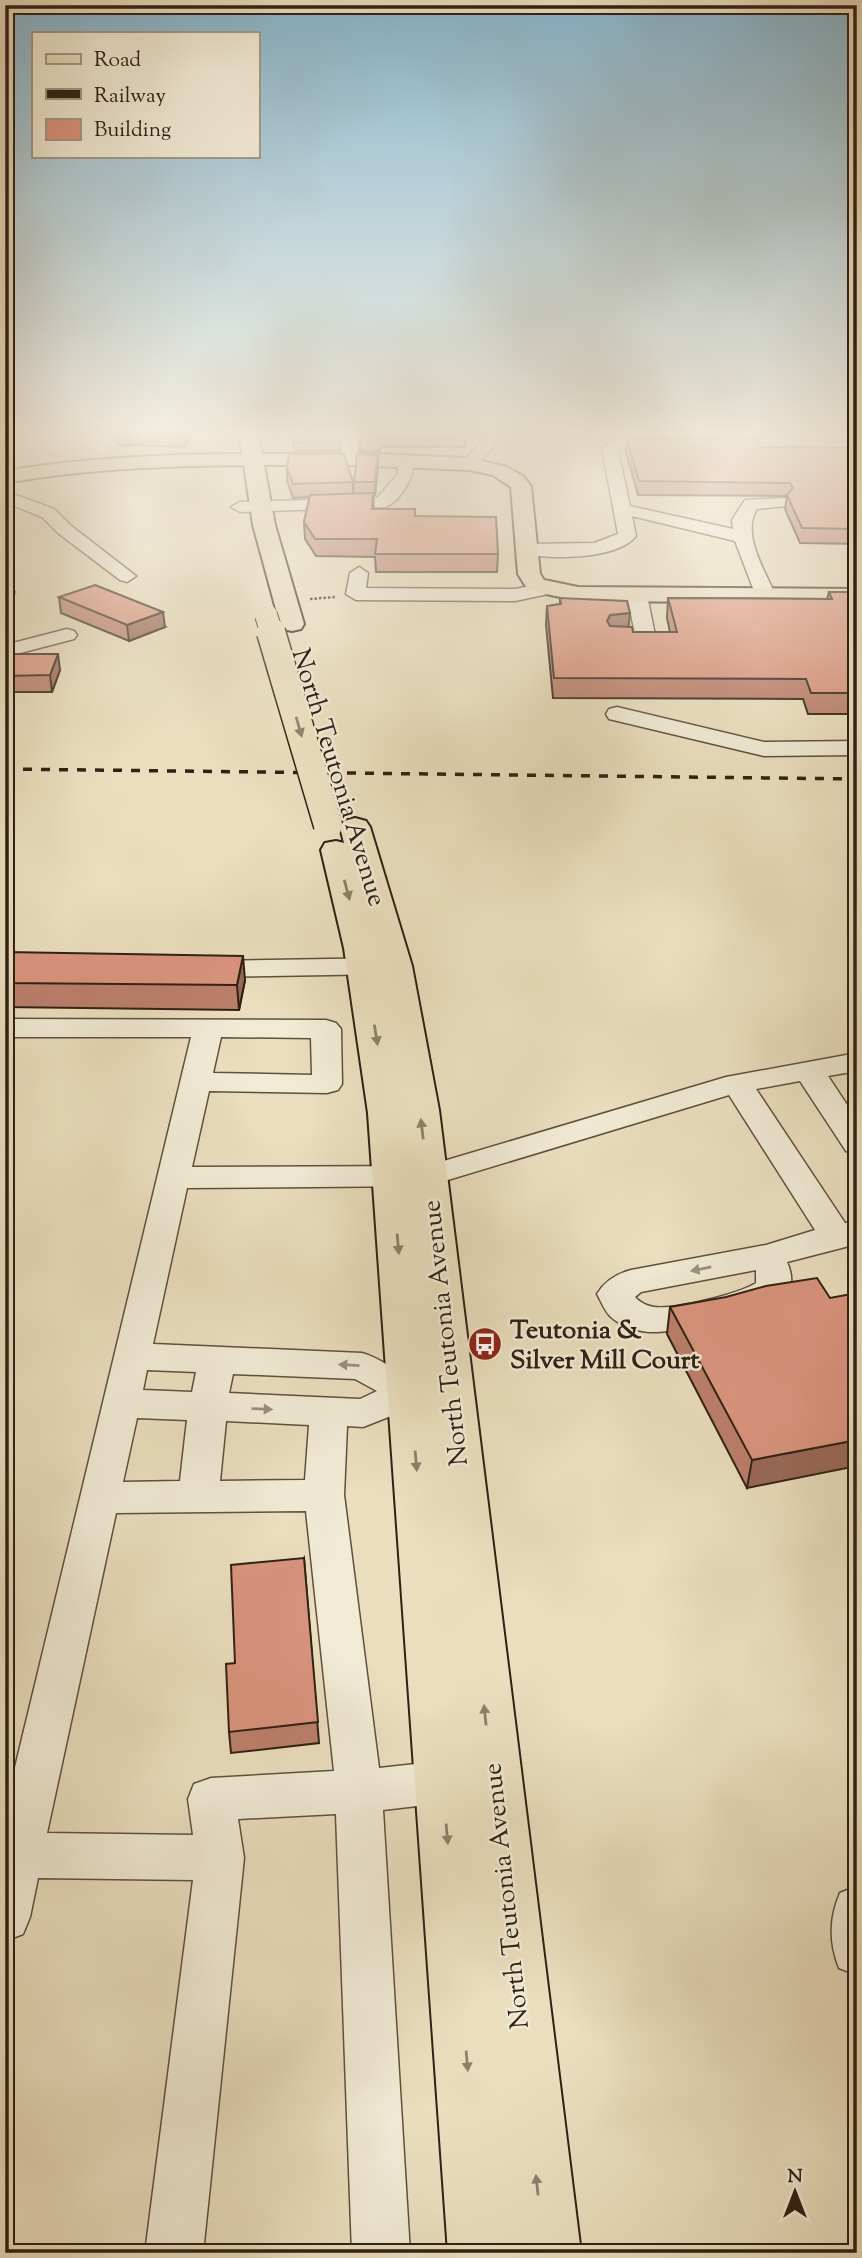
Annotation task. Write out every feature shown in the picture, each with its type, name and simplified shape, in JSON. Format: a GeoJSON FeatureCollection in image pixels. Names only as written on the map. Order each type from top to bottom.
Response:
{"type":"FeatureCollection","features":[{"type":"Feature","properties":{"kind":"main road","name":"North Teutonia Avenue"},"geometry":{"type":"LineString","coordinates":[[256,536],[270,607]]}},
{"type":"Feature","properties":{"kind":"main road","name":"North Teutonia Avenue"},"geometry":{"type":"LineString","coordinates":[[256,536],[270,607],[341,826],[380,967],[408,1031],[410,1176],[430,1392],[546,2253]]}},
{"type":"Feature","properties":{"kind":"main road"},"geometry":{"type":"LineString","coordinates":[[526,536],[531,579],[547,589],[578,594],[857,596]]}},
{"type":"Feature","properties":{"kind":"main road","name":"North Teutonia Avenue"},"geometry":{"type":"LineString","coordinates":[[430,1392],[443,1782],[483,2253]]}},
{"type":"Feature","properties":{"kind":"street"},"geometry":{"type":"LineString","coordinates":[[73,536],[127,576]]}},
{"type":"Feature","properties":{"kind":"street"},"geometry":{"type":"LineString","coordinates":[[527,549],[586,549],[640,536]]}},
{"type":"Feature","properties":{"kind":"street"},"geometry":{"type":"LineString","coordinates":[[679,536],[743,537],[766,596]]}},
{"type":"Feature","properties":{"kind":"street"},"geometry":{"type":"LineString","coordinates":[[359,573],[356,594],[514,595],[547,589]]}},
{"type":"Feature","properties":{"kind":"street"},"geometry":{"type":"LineString","coordinates":[[618,640],[646,640],[637,595]]}},
{"type":"Feature","properties":{"kind":"street"},"geometry":{"type":"LineString","coordinates":[[5,651],[67,635]]}},
{"type":"Feature","properties":{"kind":"street"},"geometry":{"type":"LineString","coordinates":[[617,713],[764,749],[857,748]]}},
{"type":"Feature","properties":{"kind":"street"},"geometry":{"type":"LineString","coordinates":[[173,969],[380,967]]}},
{"type":"Feature","properties":{"kind":"street"},"geometry":{"type":"LineString","coordinates":[[5,1028],[326,1029],[327,1084],[196,1082]]}},
{"type":"Feature","properties":{"kind":"street"},"geometry":{"type":"LineString","coordinates":[[5,1917],[208,1029]]}},
{"type":"Feature","properties":{"kind":"street"},"geometry":{"type":"LineString","coordinates":[[173,1178],[410,1176],[737,1083],[857,1062]]}},
{"type":"Feature","properties":{"kind":"street"},"geometry":{"type":"LineString","coordinates":[[809,1071],[857,1144]]}},
{"type":"Feature","properties":{"kind":"street"},"geometry":{"type":"LineString","coordinates":[[631,1282],[615,1294],[624,1309],[648,1320],[669,1319],[754,1301],[772,1289],[775,1273],[768,1255],[846,1234],[737,1083]]}},
{"type":"Feature","properties":{"kind":"street"},"geometry":{"type":"LineString","coordinates":[[132,1356],[362,1366],[430,1392]]}},
{"type":"Feature","properties":{"kind":"street"},"geometry":{"type":"LineString","coordinates":[[198,1497],[208,1407],[217,1360]]}},
{"type":"Feature","properties":{"kind":"street"},"geometry":{"type":"LineString","coordinates":[[121,1403],[363,1413],[430,1392]]}},
{"type":"Feature","properties":{"kind":"street"},"geometry":{"type":"LineString","coordinates":[[329,1411],[324,1495],[359,1791],[381,2253]]}},
{"type":"Feature","properties":{"kind":"street"},"geometry":{"type":"LineString","coordinates":[[99,1497],[324,1495]]}},
{"type":"Feature","properties":{"kind":"street"},"geometry":{"type":"LineString","coordinates":[[174,2253],[220,1858],[211,1799],[359,1791],[443,1782]]}},
{"type":"Feature","properties":{"kind":"street"},"geometry":{"type":"LineString","coordinates":[[18,1855],[220,1858]]}},
{"type":"Feature","properties":{"kind":"street"},"geometry":{"type":"LineString","coordinates":[[857,1910],[857,1950]]}},
{"type":"Feature","properties":{"kind":"building"},"geometry":{"type":"Polygon","coordinates":[[[313,536],[497,536],[498,554],[375,554],[377,539],[315,539],[313,536]]]}},
{"type":"Feature","properties":{"kind":"building"},"geometry":{"type":"Polygon","coordinates":[[[95,585],[163,612],[127,625],[59,597],[95,585]]]}},
{"type":"Feature","properties":{"kind":"building"},"geometry":{"type":"Polygon","coordinates":[[[829,592],[857,592],[857,693],[811,693],[806,679],[554,678],[547,606],[561,604],[560,598],[627,601],[630,613],[610,615],[607,621],[610,626],[632,627],[633,632],[677,632],[668,598],[832,599],[829,592]]]}},
{"type":"Feature","properties":{"kind":"building"},"geometry":{"type":"Polygon","coordinates":[[[5,654],[58,654],[50,675],[5,676],[5,654]]]}},
{"type":"Feature","properties":{"kind":"building"},"geometry":{"type":"Polygon","coordinates":[[[5,952],[243,956],[237,985],[5,983],[5,952]]]}},
{"type":"Feature","properties":{"kind":"building"},"geometry":{"type":"Polygon","coordinates":[[[817,1278],[830,1298],[857,1293],[857,1440],[752,1460],[670,1307],[817,1278]]]}},
{"type":"Feature","properties":{"kind":"building"},"geometry":{"type":"Polygon","coordinates":[[[304,1558],[318,1722],[229,1732],[226,1664],[235,1663],[231,1565],[304,1558]]]}},
{"type":"Feature","properties":{"kind":"railway"},"geometry":{"type":"LineString","coordinates":[[5,769],[857,779]]}},
{"type":"Feature","properties":{"kind":"place","name":"Teutonia & Silver Mill Court"},"geometry":{"type":"Point","coordinates":[485,1344]}}]}
